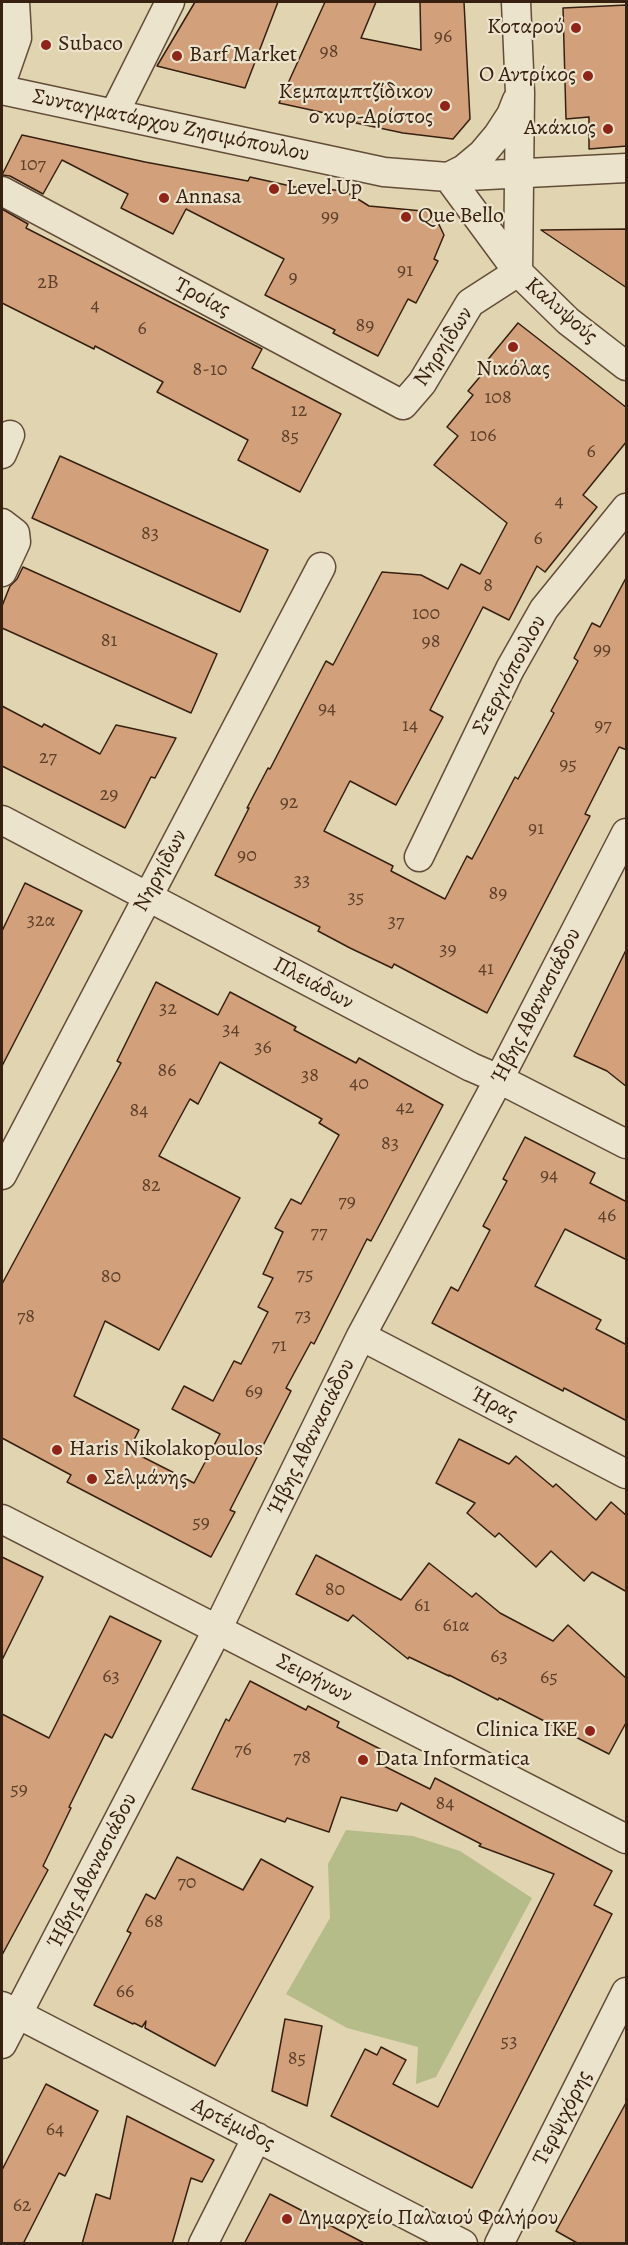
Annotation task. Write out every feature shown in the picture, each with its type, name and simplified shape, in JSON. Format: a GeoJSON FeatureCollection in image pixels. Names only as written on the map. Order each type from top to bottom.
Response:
{"type":"FeatureCollection","features":[{"type":"Feature","properties":{"kind":"street"},"geometry":{"type":"LineString","coordinates":[[2,81],[17,38],[15,2]]}},
{"type":"Feature","properties":{"kind":"street"},"geometry":{"type":"LineString","coordinates":[[114,114],[170,2]]}},
{"type":"Feature","properties":{"kind":"street","name":"Καλυψούς"},"geometry":{"type":"LineString","coordinates":[[516,2],[520,93],[518,272],[568,321],[627,366]]}},
{"type":"Feature","properties":{"kind":"street","name":"Συνταγματάρχου Ζησιμόπουλου"},"geometry":{"type":"LineString","coordinates":[[2,90],[353,166],[405,175],[448,177],[627,168]]}},
{"type":"Feature","properties":{"kind":"street"},"geometry":{"type":"LineString","coordinates":[[518,272],[448,177],[464,169],[493,142],[511,115],[520,93]]}},
{"type":"Feature","properties":{"kind":"street","name":"Τροίας"},"geometry":{"type":"LineString","coordinates":[[2,191],[403,405]]}},
{"type":"Feature","properties":{"kind":"street","name":"Νηρηίδων"},"geometry":{"type":"LineString","coordinates":[[403,405],[422,382],[470,303],[518,272]]}},
{"type":"Feature","properties":{"kind":"street","name":"Στεργιόπουλου"},"geometry":{"type":"LineString","coordinates":[[418,857],[510,669],[544,609],[627,508]]}},
{"type":"Feature","properties":{"kind":"street"},"geometry":{"type":"LineString","coordinates":[[2,523],[15,533],[16,542],[2,572]]}},
{"type":"Feature","properties":{"kind":"street","name":"Νηρηίδων"},"geometry":{"type":"LineString","coordinates":[[2,1175],[321,567]]}},
{"type":"Feature","properties":{"kind":"street","name":"Πλειάδων"},"geometry":{"type":"LineString","coordinates":[[2,820],[471,1066],[627,1144]]}},
{"type":"Feature","properties":{"kind":"street","name":"Ήβης Αθανασιάδου"},"geometry":{"type":"LineString","coordinates":[[2,2044],[9,2010],[217,1630],[361,1336],[499,1079],[627,833]]}},
{"type":"Feature","properties":{"kind":"street","name":"Ήρας"},"geometry":{"type":"LineString","coordinates":[[361,1336],[627,1474]]}},
{"type":"Feature","properties":{"kind":"street","name":"Σειρήνων"},"geometry":{"type":"LineString","coordinates":[[2,1519],[627,1839]]}},
{"type":"Feature","properties":{"kind":"street","name":"Τερψιχόρης"},"geometry":{"type":"LineString","coordinates":[[499,2244],[627,1992]]}},
{"type":"Feature","properties":{"kind":"street","name":"Αρτέμιδος"},"geometry":{"type":"LineString","coordinates":[[9,2010],[463,2244]]}},
{"type":"Feature","properties":{"kind":"street"},"geometry":{"type":"LineString","coordinates":[[202,2244],[257,2137]]}},
{"type":"Feature","properties":{"kind":"green space"},"geometry":{"type":"Polygon","coordinates":[[[346,1830],[413,1836],[460,1851],[532,1898],[436,2077],[416,2084],[418,2047],[347,2028],[286,1994],[330,1918],[328,1864],[346,1830]]]}},
{"type":"Feature","properties":{"kind":"building"},"geometry":{"type":"Polygon","coordinates":[[[195,2],[278,2],[245,88],[157,66],[195,2]]]}},
{"type":"Feature","properties":{"kind":"building"},"geometry":{"type":"Polygon","coordinates":[[[325,2],[376,2],[361,38],[421,50],[420,2],[464,2],[470,119],[453,139],[403,133],[356,123],[357,120],[279,103],[325,2]]]}},
{"type":"Feature","properties":{"kind":"building"},"geometry":{"type":"Polygon","coordinates":[[[627,5],[627,146],[589,149],[589,117],[566,119],[563,8],[627,5]]]}},
{"type":"Feature","properties":{"kind":"building"},"geometry":{"type":"Polygon","coordinates":[[[22,135],[145,162],[248,181],[250,177],[313,191],[315,188],[345,191],[369,206],[433,212],[444,235],[434,259],[438,261],[416,303],[408,299],[378,356],[333,333],[335,330],[265,295],[284,259],[186,209],[173,234],[121,208],[128,194],[62,160],[43,194],[10,176],[2,175],[22,135]]]}},
{"type":"Feature","properties":{"kind":"building"},"geometry":{"type":"Polygon","coordinates":[[[2,209],[28,224],[26,228],[262,349],[252,368],[341,414],[300,492],[238,460],[248,440],[157,392],[163,382],[95,346],[94,349],[2,303],[2,209]]]}},
{"type":"Feature","properties":{"kind":"building"},"geometry":{"type":"Polygon","coordinates":[[[627,229],[627,288],[541,230],[627,229]]]}},
{"type":"Feature","properties":{"kind":"building"},"geometry":{"type":"Polygon","coordinates":[[[518,323],[627,408],[627,441],[583,495],[597,507],[545,572],[537,566],[509,620],[483,607],[430,710],[443,717],[396,805],[350,781],[324,831],[393,866],[391,871],[445,899],[467,856],[472,859],[515,777],[518,779],[554,713],[551,711],[578,661],[574,658],[592,623],[600,627],[627,576],[627,750],[619,747],[585,814],[590,816],[487,1013],[394,964],[392,968],[350,948],[318,931],[320,927],[215,875],[249,808],[247,808],[326,661],[333,665],[382,572],[421,575],[448,589],[461,564],[480,574],[507,523],[434,465],[458,436],[447,427],[473,395],[468,391],[489,366],[485,363],[518,323]]]}},
{"type":"Feature","properties":{"kind":"building"},"geometry":{"type":"Polygon","coordinates":[[[60,456],[268,550],[240,612],[32,518],[60,456]]]}},
{"type":"Feature","properties":{"kind":"building"},"geometry":{"type":"Polygon","coordinates":[[[23,567],[217,654],[191,713],[2,628],[2,606],[10,586],[17,579],[23,567]]]}},
{"type":"Feature","properties":{"kind":"building"},"geometry":{"type":"Polygon","coordinates":[[[2,706],[42,727],[44,724],[100,754],[116,725],[176,738],[155,778],[151,777],[125,828],[2,766],[2,706]]]}},
{"type":"Feature","properties":{"kind":"building"},"geometry":{"type":"Polygon","coordinates":[[[25,883],[82,911],[2,1066],[2,931],[25,883]]]}},
{"type":"Feature","properties":{"kind":"building"},"geometry":{"type":"Polygon","coordinates":[[[627,948],[627,1087],[607,1071],[574,1056],[627,948]]]}},
{"type":"Feature","properties":{"kind":"building"},"geometry":{"type":"Polygon","coordinates":[[[156,982],[218,1015],[230,992],[296,1027],[294,1030],[356,1063],[359,1058],[443,1105],[371,1241],[367,1239],[314,1344],[311,1342],[286,1388],[291,1391],[230,1510],[235,1512],[211,1557],[67,1482],[71,1475],[2,1438],[2,1284],[121,1063],[117,1061],[156,982]],[[220,1062],[198,1104],[190,1099],[159,1156],[240,1198],[159,1350],[105,1321],[74,1396],[139,1430],[129,1450],[194,1483],[220,1434],[172,1409],[184,1386],[213,1401],[234,1361],[241,1364],[268,1312],[258,1307],[273,1278],[263,1274],[283,1232],[275,1228],[291,1199],[301,1204],[339,1135],[319,1123],[322,1119],[220,1062]]]}},
{"type":"Feature","properties":{"kind":"building"},"geometry":{"type":"Polygon","coordinates":[[[525,1137],[595,1173],[590,1183],[627,1202],[627,1260],[565,1229],[535,1286],[601,1320],[596,1329],[627,1345],[627,1421],[564,1388],[563,1391],[432,1323],[451,1287],[458,1291],[490,1230],[483,1226],[507,1181],[503,1179],[525,1137]]]}},
{"type":"Feature","properties":{"kind":"building"},"geometry":{"type":"Polygon","coordinates":[[[459,1439],[509,1464],[516,1456],[553,1487],[556,1484],[596,1520],[611,1502],[627,1516],[627,1592],[592,1572],[584,1581],[551,1551],[536,1567],[499,1533],[495,1537],[467,1513],[475,1503],[436,1483],[459,1439]]]}},
{"type":"Feature","properties":{"kind":"building"},"geometry":{"type":"Polygon","coordinates":[[[316,1555],[401,1600],[429,1563],[472,1597],[476,1593],[500,1613],[553,1641],[568,1625],[627,1679],[627,1721],[609,1754],[499,1698],[498,1700],[409,1657],[408,1659],[353,1615],[348,1621],[296,1594],[316,1555]]]}},
{"type":"Feature","properties":{"kind":"building"},"geometry":{"type":"Polygon","coordinates":[[[2,1557],[43,1577],[2,1660],[2,1557]]]}},
{"type":"Feature","properties":{"kind":"building"},"geometry":{"type":"Polygon","coordinates":[[[110,1616],[161,1641],[112,1738],[105,1734],[43,1866],[48,1870],[2,1955],[2,1714],[49,1738],[110,1616]]]}},
{"type":"Feature","properties":{"kind":"building"},"geometry":{"type":"Polygon","coordinates":[[[250,1681],[306,1710],[308,1706],[339,1722],[337,1727],[384,1751],[378,1763],[430,1789],[435,1778],[612,1871],[594,1905],[612,1914],[472,2188],[331,2116],[365,2049],[377,2055],[381,2047],[406,2060],[393,2084],[438,2107],[554,1874],[479,1846],[481,1844],[401,1803],[397,1811],[341,1797],[329,1832],[287,1818],[285,1822],[192,1789],[226,1719],[229,1721],[250,1681]]]}},
{"type":"Feature","properties":{"kind":"building"},"geometry":{"type":"Polygon","coordinates":[[[177,1857],[243,1890],[261,1859],[313,1887],[215,2066],[145,2028],[146,2021],[142,2027],[94,2005],[131,1933],[127,1931],[146,1894],[155,1899],[177,1857]]]}},
{"type":"Feature","properties":{"kind":"building"},"geometry":{"type":"Polygon","coordinates":[[[285,2019],[322,2026],[307,2106],[272,2091],[285,2019]]]}},
{"type":"Feature","properties":{"kind":"building"},"geometry":{"type":"Polygon","coordinates":[[[46,2084],[98,2111],[65,2176],[59,2173],[23,2244],[2,2244],[2,2170],[46,2084]]]}},
{"type":"Feature","properties":{"kind":"building"},"geometry":{"type":"Polygon","coordinates":[[[627,2101],[627,2244],[579,2244],[556,2231],[627,2101]]]}},
{"type":"Feature","properties":{"kind":"building"},"geometry":{"type":"Polygon","coordinates":[[[127,2116],[214,2160],[202,2182],[191,2178],[172,2244],[82,2244],[96,2194],[110,2199],[127,2116]]]}},
{"type":"Feature","properties":{"kind":"building","name":"Δημαρχείο Παλαιού Φαλήρου"},"geometry":{"type":"Polygon","coordinates":[[[270,2194],[366,2244],[244,2244],[270,2194]]]}},
{"type":"Feature","properties":{"kind":"place","name":"Κοταρού"},"geometry":{"type":"Point","coordinates":[576,28]}},
{"type":"Feature","properties":{"kind":"place","name":"Subaco"},"geometry":{"type":"Point","coordinates":[46,45]}},
{"type":"Feature","properties":{"kind":"place","name":"Barf Market"},"geometry":{"type":"Point","coordinates":[177,56]}},
{"type":"Feature","properties":{"kind":"place","name":"Ο Αντρίκος"},"geometry":{"type":"Point","coordinates":[588,76]}},
{"type":"Feature","properties":{"kind":"place","name":"Κεμπαμπτζίδικον ο κυρ-Αρίστος"},"geometry":{"type":"Point","coordinates":[445,106]}},
{"type":"Feature","properties":{"kind":"place","name":"Ακάκιος"},"geometry":{"type":"Point","coordinates":[608,129]}},
{"type":"Feature","properties":{"kind":"place","name":"Level Up"},"geometry":{"type":"Point","coordinates":[274,189]}},
{"type":"Feature","properties":{"kind":"place","name":"Annasa"},"geometry":{"type":"Point","coordinates":[164,198]}},
{"type":"Feature","properties":{"kind":"place","name":"Que Bello"},"geometry":{"type":"Point","coordinates":[406,217]}},
{"type":"Feature","properties":{"kind":"place","name":"Νικόλας"},"geometry":{"type":"Point","coordinates":[513,347]}},
{"type":"Feature","properties":{"kind":"place","name":"Haris Nikolakopoulos"},"geometry":{"type":"Point","coordinates":[57,1450]}},
{"type":"Feature","properties":{"kind":"place","name":"Σελμάνης"},"geometry":{"type":"Point","coordinates":[92,1479]}},
{"type":"Feature","properties":{"kind":"place","name":"Clinica ΙΚΕ"},"geometry":{"type":"Point","coordinates":[590,1731]}},
{"type":"Feature","properties":{"kind":"place","name":"Data Informatica"},"geometry":{"type":"Point","coordinates":[363,1760]}},
{"type":"Feature","properties":{"kind":"place","name":"Δημαρχείο Παλαιού Φαλήρου"},"geometry":{"type":"Point","coordinates":[287,2219]}}]}
